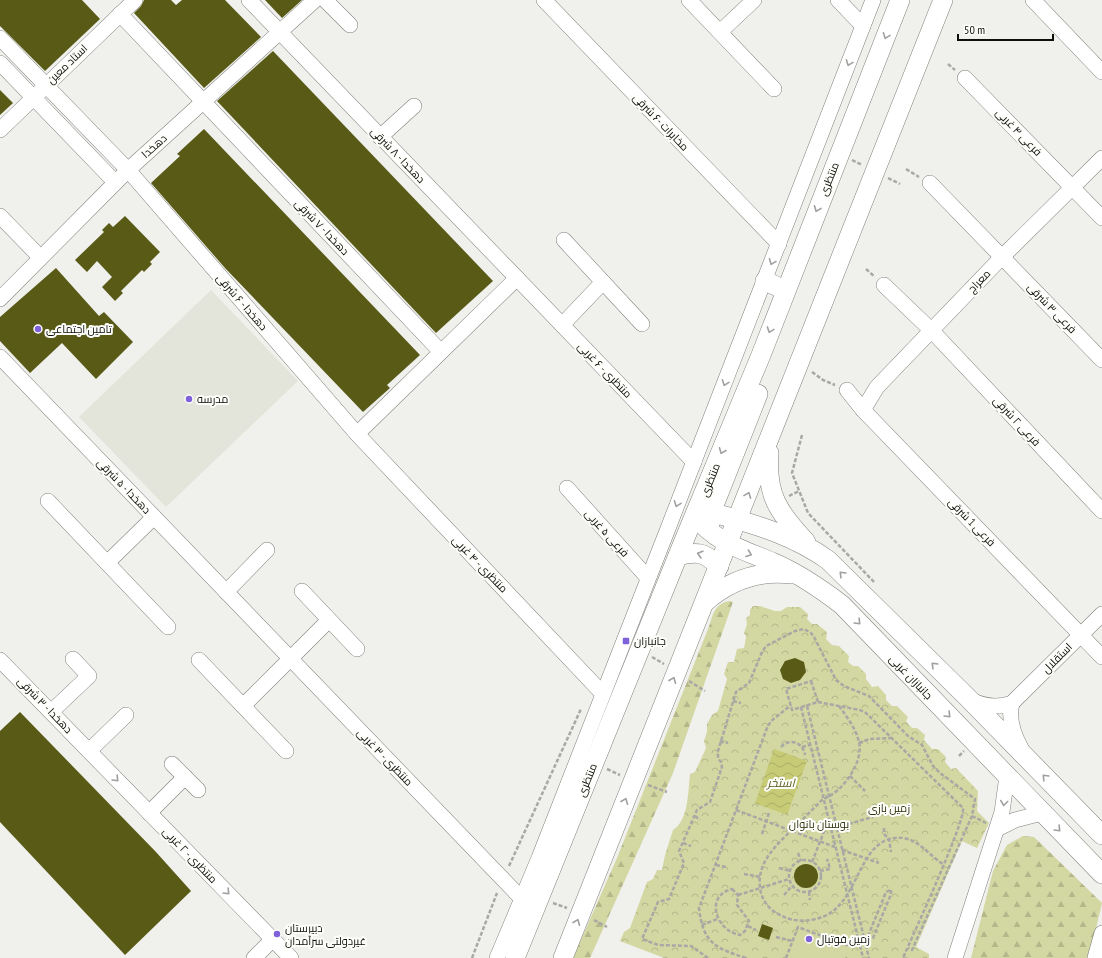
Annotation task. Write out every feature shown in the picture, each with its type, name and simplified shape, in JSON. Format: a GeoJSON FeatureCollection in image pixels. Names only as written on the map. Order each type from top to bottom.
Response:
{"type":"FeatureCollection","features":[{"type":"Feature","properties":{"kind":"main road","name":"منتظری"},"geometry":{"type":"LineString","coordinates":[[515,958],[586,761],[639,650],[678,556],[701,514],[785,290],[900,0]]}},
{"type":"Feature","properties":{"kind":"main road"},"geometry":{"type":"LineString","coordinates":[[563,958],[943,0]]}},
{"type":"Feature","properties":{"kind":"main road"},"geometry":{"type":"LineString","coordinates":[[765,280],[785,290]]}},
{"type":"Feature","properties":{"kind":"main road"},"geometry":{"type":"LineString","coordinates":[[761,355],[758,395],[735,454],[701,514],[738,520],[786,536],[814,550],[828,560],[967,697],[1102,835]]}},
{"type":"Feature","properties":{"kind":"main road"},"geometry":{"type":"LineString","coordinates":[[770,438],[767,473],[770,489],[785,517],[814,550]]}},
{"type":"Feature","properties":{"kind":"main road"},"geometry":{"type":"LineString","coordinates":[[735,454],[739,461],[750,467],[760,464]]}},
{"type":"Feature","properties":{"kind":"main road","name":"جانبازان غربی"},"geometry":{"type":"LineString","coordinates":[[701,514],[710,531],[728,544],[773,562],[806,579],[842,605],[1102,874]]}},
{"type":"Feature","properties":{"kind":"main road"},"geometry":{"type":"LineString","coordinates":[[786,536],[779,538],[776,544],[777,550],[806,579]]}},
{"type":"Feature","properties":{"kind":"main road"},"geometry":{"type":"LineString","coordinates":[[678,556],[695,552],[710,558],[719,566]]}},
{"type":"Feature","properties":{"kind":"main road"},"geometry":{"type":"LineString","coordinates":[[704,602],[720,588],[745,578],[777,572],[806,579]]}},
{"type":"Feature","properties":{"kind":"street","name":"استاد معین"},"geometry":{"type":"LineString","coordinates":[[0,130],[135,0]]}},
{"type":"Feature","properties":{"kind":"street","name":"دهخدا - ۸ شرقی"},"geometry":{"type":"LineString","coordinates":[[249,0],[517,278]]}},
{"type":"Feature","properties":{"kind":"street","name":"دهخدا"},"geometry":{"type":"LineString","coordinates":[[0,299],[115,182],[315,0]]}},
{"type":"Feature","properties":{"kind":"street"},"geometry":{"type":"LineString","coordinates":[[325,0],[350,25]]}},
{"type":"Feature","properties":{"kind":"street","name":"مخابرات -۶ شرقی"},"geometry":{"type":"LineString","coordinates":[[544,0],[779,244]]}},
{"type":"Feature","properties":{"kind":"street"},"geometry":{"type":"LineString","coordinates":[[689,0],[774,89]]}},
{"type":"Feature","properties":{"kind":"street"},"geometry":{"type":"LineString","coordinates":[[720,32],[754,0]]}},
{"type":"Feature","properties":{"kind":"street"},"geometry":{"type":"LineString","coordinates":[[838,0],[863,26]]}},
{"type":"Feature","properties":{"kind":"street","name":"منتظری"},"geometry":{"type":"LineString","coordinates":[[497,958],[522,899],[586,761],[603,694],[873,0]]}},
{"type":"Feature","properties":{"kind":"street"},"geometry":{"type":"LineString","coordinates":[[1033,0],[1102,72]]}},
{"type":"Feature","properties":{"kind":"street","name":"دهخدا - ۷ شرقی"},"geometry":{"type":"LineString","coordinates":[[120,14],[441,352]]}},
{"type":"Feature","properties":{"kind":"street","name":"دهخدا - ۶ شرقی"},"geometry":{"type":"LineString","coordinates":[[0,38],[128,170],[357,434]]}},
{"type":"Feature","properties":{"kind":"street"},"geometry":{"type":"LineString","coordinates":[[0,63],[115,182]]}},
{"type":"Feature","properties":{"kind":"street","name":"فرعی ۴ غربی"},"geometry":{"type":"LineString","coordinates":[[965,78],[1102,218]]}},
{"type":"Feature","properties":{"kind":"street"},"geometry":{"type":"LineString","coordinates":[[380,137],[414,106]]}},
{"type":"Feature","properties":{"kind":"street","name":"معراج"},"geometry":{"type":"LineString","coordinates":[[864,410],[877,387],[1002,257],[1102,158]]}},
{"type":"Feature","properties":{"kind":"street","name":"فرعی ۳ شرقی"},"geometry":{"type":"LineString","coordinates":[[930,183],[1102,360]]}},
{"type":"Feature","properties":{"kind":"street"},"geometry":{"type":"LineString","coordinates":[[0,216],[40,257]]}},
{"type":"Feature","properties":{"kind":"street"},"geometry":{"type":"LineString","coordinates":[[564,240],[642,324]]}},
{"type":"Feature","properties":{"kind":"street"},"geometry":{"type":"LineString","coordinates":[[357,434],[517,278]]}},
{"type":"Feature","properties":{"kind":"street","name":"منتظری - ۶ غربی"},"geometry":{"type":"LineString","coordinates":[[517,278],[694,462]]}},
{"type":"Feature","properties":{"kind":"street"},"geometry":{"type":"LineString","coordinates":[[562,325],[603,282]]}},
{"type":"Feature","properties":{"kind":"street","name":"فرعی ۲ شرقی"},"geometry":{"type":"LineString","coordinates":[[884,285],[932,330],[1102,511]]}},
{"type":"Feature","properties":{"kind":"street","name":"دهخدا - ۵ شرقی"},"geometry":{"type":"LineString","coordinates":[[0,357],[248,614]]}},
{"type":"Feature","properties":{"kind":"street","name":"فرعی 1 شرقی"},"geometry":{"type":"LineString","coordinates":[[847,390],[864,410],[1102,657]]}},
{"type":"Feature","properties":{"kind":"street","name":"منتظری - ۴ غربی"},"geometry":{"type":"LineString","coordinates":[[357,434],[603,694]]}},
{"type":"Feature","properties":{"kind":"street","name":"فرعی ۵ غربی"},"geometry":{"type":"LineString","coordinates":[[567,488],[648,578]]}},
{"type":"Feature","properties":{"kind":"street"},"geometry":{"type":"LineString","coordinates":[[48,501],[168,626]]}},
{"type":"Feature","properties":{"kind":"street"},"geometry":{"type":"LineString","coordinates":[[107,563],[154,517]]}},
{"type":"Feature","properties":{"kind":"street"},"geometry":{"type":"LineString","coordinates":[[226,592],[267,550]]}},
{"type":"Feature","properties":{"kind":"street"},"geometry":{"type":"LineString","coordinates":[[302,592],[357,649]]}},
{"type":"Feature","properties":{"kind":"street","name":"منتظری - ۳ غربی"},"geometry":{"type":"LineString","coordinates":[[248,614],[522,899]]}},
{"type":"Feature","properties":{"kind":"street","name":"استقلال"},"geometry":{"type":"LineString","coordinates":[[1012,703],[1102,614]]}},
{"type":"Feature","properties":{"kind":"street"},"geometry":{"type":"LineString","coordinates":[[243,706],[329,620]]}},
{"type":"Feature","properties":{"kind":"street"},"geometry":{"type":"LineString","coordinates":[[51,712],[89,676],[73,659]]}},
{"type":"Feature","properties":{"kind":"street","name":"دهخدا - ۳ شرقی"},"geometry":{"type":"LineString","coordinates":[[0,660],[89,751]]}},
{"type":"Feature","properties":{"kind":"street"},"geometry":{"type":"LineString","coordinates":[[199,660],[286,751]]}},
{"type":"Feature","properties":{"kind":"street"},"geometry":{"type":"LineString","coordinates":[[967,697],[980,705],[1004,706],[1012,703]]}},
{"type":"Feature","properties":{"kind":"street"},"geometry":{"type":"LineString","coordinates":[[1012,703],[1010,712],[1013,732],[1029,761]]}},
{"type":"Feature","properties":{"kind":"street"},"geometry":{"type":"LineString","coordinates":[[89,751],[126,715]]}},
{"type":"Feature","properties":{"kind":"street","name":"منتظری - ۲ غربی"},"geometry":{"type":"LineString","coordinates":[[89,751],[291,958]]}},
{"type":"Feature","properties":{"kind":"street"},"geometry":{"type":"LineString","coordinates":[[172,764],[198,790]]}},
{"type":"Feature","properties":{"kind":"street"},"geometry":{"type":"LineString","coordinates":[[955,958],[997,830],[1002,812],[1007,776]]}},
{"type":"Feature","properties":{"kind":"street"},"geometry":{"type":"LineString","coordinates":[[149,813],[185,777]]}},
{"type":"Feature","properties":{"kind":"street"},"geometry":{"type":"LineString","coordinates":[[997,830],[1015,820],[1042,813]]}},
{"type":"Feature","properties":{"kind":"street"},"geometry":{"type":"LineString","coordinates":[[1095,958],[1102,933]]}},
{"type":"Feature","properties":{"kind":"street"},"geometry":{"type":"LineString","coordinates":[[254,958],[273,940]]}},
{"type":"Feature","properties":{"kind":"path"},"geometry":{"type":"LineString","coordinates":[[802,434],[792,473],[808,513],[878,585]]}},
{"type":"Feature","properties":{"kind":"path"},"geometry":{"type":"LineString","coordinates":[[708,958],[691,946],[658,945],[642,939],[658,902],[669,898],[684,863],[679,851],[682,843],[700,806],[710,802],[716,787],[722,767],[718,758],[720,741],[736,692],[750,683],[762,652],[766,646],[795,631],[804,630],[811,633],[814,637],[836,680],[844,686],[869,696],[908,736],[922,745],[933,766],[940,773],[975,799],[972,816],[912,950],[908,948]]}},
{"type":"Feature","properties":{"kind":"path"},"geometry":{"type":"LineString","coordinates":[[639,650],[704,691]]}},
{"type":"Feature","properties":{"kind":"path"},"geometry":{"type":"LineString","coordinates":[[818,702],[811,681],[786,689],[792,710],[818,702],[860,710],[963,808],[963,814],[904,958]]}},
{"type":"Feature","properties":{"kind":"path"},"geometry":{"type":"LineString","coordinates":[[733,701],[741,703]]}},
{"type":"Feature","properties":{"kind":"path"},"geometry":{"type":"LineString","coordinates":[[472,958],[503,879],[584,704]]}},
{"type":"Feature","properties":{"kind":"path"},"geometry":{"type":"LineString","coordinates":[[746,958],[724,951],[714,945],[706,937],[699,908],[767,728],[771,721],[791,705]]}},
{"type":"Feature","properties":{"kind":"path"},"geometry":{"type":"LineString","coordinates":[[806,706],[869,958]]}},
{"type":"Feature","properties":{"kind":"path"},"geometry":{"type":"LineString","coordinates":[[840,706],[860,743],[856,765],[850,776],[829,797],[824,799],[780,840],[766,858],[760,888],[763,899],[768,907],[784,917],[802,921],[828,914],[840,904],[852,889],[866,858],[875,848],[889,839],[906,838],[917,842],[933,858],[943,864]]}},
{"type":"Feature","properties":{"kind":"path"},"geometry":{"type":"LineString","coordinates":[[801,707],[863,958]]}},
{"type":"Feature","properties":{"kind":"path"},"geometry":{"type":"LineString","coordinates":[[860,743],[878,738],[891,738]]}},
{"type":"Feature","properties":{"kind":"path"},"geometry":{"type":"LineString","coordinates":[[720,741],[728,743]]}},
{"type":"Feature","properties":{"kind":"path"},"geometry":{"type":"LineString","coordinates":[[781,747],[792,742],[802,747],[810,746]]}},
{"type":"Feature","properties":{"kind":"path"},"geometry":{"type":"LineString","coordinates":[[802,747],[805,755]]}},
{"type":"Feature","properties":{"kind":"path"},"geometry":{"type":"LineString","coordinates":[[561,753],[586,761],[633,781],[667,792]]}},
{"type":"Feature","properties":{"kind":"path"},"geometry":{"type":"LineString","coordinates":[[850,776],[865,791]]}},
{"type":"Feature","properties":{"kind":"path"},"geometry":{"type":"LineString","coordinates":[[736,810],[835,847]]}},
{"type":"Feature","properties":{"kind":"path"},"geometry":{"type":"LineString","coordinates":[[762,834],[769,813]]}},
{"type":"Feature","properties":{"kind":"path"},"geometry":{"type":"LineString","coordinates":[[695,816],[700,820]]}},
{"type":"Feature","properties":{"kind":"path"},"geometry":{"type":"LineString","coordinates":[[836,827],[873,817]]}},
{"type":"Feature","properties":{"kind":"path"},"geometry":{"type":"LineString","coordinates":[[812,862],[829,819]]}},
{"type":"Feature","properties":{"kind":"path"},"geometry":{"type":"LineString","coordinates":[[884,828],[884,834],[889,839],[891,852]]}},
{"type":"Feature","properties":{"kind":"path"},"geometry":{"type":"LineString","coordinates":[[682,843],[691,846]]}},
{"type":"Feature","properties":{"kind":"path"},"geometry":{"type":"LineString","coordinates":[[842,850],[879,862]]}},
{"type":"Feature","properties":{"kind":"path"},"geometry":{"type":"LineString","coordinates":[[798,853],[801,860]]}},
{"type":"Feature","properties":{"kind":"path"},"geometry":{"type":"LineString","coordinates":[[820,872],[830,869],[827,859]]}},
{"type":"Feature","properties":{"kind":"path"},"geometry":{"type":"LineString","coordinates":[[801,860],[812,862],[820,872],[820,882],[814,890],[809,892],[798,891],[792,886],[789,879],[790,871],[794,864],[801,860]]}},
{"type":"Feature","properties":{"kind":"path"},"geometry":{"type":"LineString","coordinates":[[716,864],[726,867]]}},
{"type":"Feature","properties":{"kind":"path"},"geometry":{"type":"LineString","coordinates":[[779,868],[790,871]]}},
{"type":"Feature","properties":{"kind":"path"},"geometry":{"type":"LineString","coordinates":[[744,874],[761,877]]}},
{"type":"Feature","properties":{"kind":"path"},"geometry":{"type":"LineString","coordinates":[[738,895],[789,879]]}},
{"type":"Feature","properties":{"kind":"path"},"geometry":{"type":"LineString","coordinates":[[784,895],[792,886]]}},
{"type":"Feature","properties":{"kind":"path"},"geometry":{"type":"LineString","coordinates":[[732,889],[738,895],[737,905],[749,922],[748,926],[740,935],[727,931],[717,919],[715,911],[718,898],[722,894],[732,889]]}},
{"type":"Feature","properties":{"kind":"path"},"geometry":{"type":"LineString","coordinates":[[866,945],[869,940],[873,938],[891,894],[891,890],[886,892],[868,936],[869,940]]}},
{"type":"Feature","properties":{"kind":"path"},"geometry":{"type":"LineString","coordinates":[[809,892],[810,900]]}},
{"type":"Feature","properties":{"kind":"path"},"geometry":{"type":"LineString","coordinates":[[702,925],[717,919]]}},
{"type":"Feature","properties":{"kind":"path"},"geometry":{"type":"LineString","coordinates":[[748,926],[756,930]]}},
{"type":"Feature","properties":{"kind":"path"},"geometry":{"type":"LineString","coordinates":[[786,958],[798,927],[850,946],[859,942]]}},
{"type":"Feature","properties":{"kind":"path"},"geometry":{"type":"LineString","coordinates":[[776,937],[793,941]]}},
{"type":"Feature","properties":{"kind":"shaded area","name":"مدرسه"},"geometry":{"type":"Polygon","coordinates":[[[211,290],[298,381],[166,507],[79,417],[211,290]]]}},
{"type":"Feature","properties":{"kind":"green space"},"geometry":{"type":"Polygon","coordinates":[[[729,601],[733,602],[673,773],[590,958],[573,958],[617,858],[712,616],[718,606],[729,601]]]}},
{"type":"Feature","properties":{"kind":"green space","name":"بوستان بانوان"},"geometry":{"type":"Polygon","coordinates":[[[753,606],[760,606],[775,611],[781,611],[787,607],[800,607],[808,614],[807,619],[812,624],[817,624],[827,632],[826,639],[832,645],[839,646],[849,656],[848,662],[853,666],[858,666],[866,674],[866,679],[872,687],[878,686],[886,695],[886,700],[892,706],[897,706],[908,717],[906,721],[912,728],[917,728],[925,735],[924,740],[932,749],[938,749],[946,757],[945,762],[951,769],[956,768],[978,791],[977,811],[989,823],[977,848],[962,841],[916,947],[929,954],[929,958],[664,958],[620,941],[624,932],[630,928],[647,882],[653,879],[657,870],[662,870],[673,830],[682,819],[685,812],[690,774],[695,772],[706,748],[704,741],[707,732],[707,724],[712,715],[718,711],[727,679],[724,674],[728,662],[734,662],[737,649],[744,648],[746,637],[744,633],[747,624],[746,618],[750,615],[750,610],[753,606]]]}},
{"type":"Feature","properties":{"kind":"green space"},"geometry":{"type":"Polygon","coordinates":[[[1023,836],[1034,837],[1102,903],[1089,958],[971,958],[993,871],[1007,845],[1023,836]]]}},
{"type":"Feature","properties":{"kind":"green space","name":"زمین فوتبال"},"geometry":{"type":"Polygon","coordinates":[[[799,929],[848,948],[845,958],[792,958],[788,956],[799,929]]]}},
{"type":"Feature","properties":{"kind":"water","name":"استخر"},"geometry":{"type":"Polygon","coordinates":[[[774,749],[807,761],[787,815],[755,803],[774,749]]]}},
{"type":"Feature","properties":{"kind":"building"},"geometry":{"type":"Polygon","coordinates":[[[0,0],[82,0],[100,19],[45,71],[0,26],[0,0]]]}},
{"type":"Feature","properties":{"kind":"building"},"geometry":{"type":"Polygon","coordinates":[[[144,0],[171,0],[176,5],[182,0],[225,0],[261,37],[204,88],[134,13],[141,6],[144,0]]]}},
{"type":"Feature","properties":{"kind":"building"},"geometry":{"type":"Polygon","coordinates":[[[265,0],[302,0],[282,18],[265,0]]]}},
{"type":"Feature","properties":{"kind":"building"},"geometry":{"type":"Polygon","coordinates":[[[273,51],[493,281],[436,333],[217,101],[273,51]]]}},
{"type":"Feature","properties":{"kind":"building"},"geometry":{"type":"Polygon","coordinates":[[[0,90],[13,103],[0,115],[0,90]]]}},
{"type":"Feature","properties":{"kind":"building"},"geometry":{"type":"Polygon","coordinates":[[[204,129],[420,355],[387,385],[390,388],[363,412],[225,268],[151,183],[180,156],[177,154],[204,129]]]}},
{"type":"Feature","properties":{"kind":"building"},"geometry":{"type":"Polygon","coordinates":[[[125,216],[160,252],[150,262],[152,264],[144,272],[142,270],[121,291],[123,293],[115,301],[102,287],[112,277],[97,261],[87,272],[75,260],[104,232],[102,230],[109,223],[113,227],[125,216]]]}},
{"type":"Feature","properties":{"kind":"building","name":"تامین اجتماعی"},"geometry":{"type":"Polygon","coordinates":[[[56,268],[99,316],[104,312],[133,342],[96,379],[62,343],[30,373],[0,341],[0,317],[56,268]]]}},
{"type":"Feature","properties":{"kind":"building"},"geometry":{"type":"Polygon","coordinates":[[[795,658],[804,662],[806,672],[800,680],[791,683],[783,679],[780,670],[785,661],[795,658]]]}},
{"type":"Feature","properties":{"kind":"building"},"geometry":{"type":"Polygon","coordinates":[[[20,712],[156,852],[191,891],[125,955],[0,822],[0,731],[20,712]]]}},
{"type":"Feature","properties":{"kind":"building"},"geometry":{"type":"Polygon","coordinates":[[[806,864],[811,865],[817,871],[817,881],[811,887],[806,888],[801,887],[795,881],[794,876],[795,871],[801,865],[806,864]]]}},
{"type":"Feature","properties":{"kind":"building"},"geometry":{"type":"Polygon","coordinates":[[[762,924],[773,928],[769,940],[758,936],[762,924]]]}},
{"type":"Feature","properties":{"kind":"place","name":"تامین اجتماعی"},"geometry":{"type":"Point","coordinates":[38,329]}},
{"type":"Feature","properties":{"kind":"place","name":"مدرسه"},"geometry":{"type":"Point","coordinates":[189,399]}},
{"type":"Feature","properties":{"kind":"place","name":"جانبازان"},"geometry":{"type":"Point","coordinates":[626,641]}},
{"type":"Feature","properties":{"kind":"place","name":"دبیرستان غیردولتی سرآمدان"},"geometry":{"type":"Point","coordinates":[277,934]}},
{"type":"Feature","properties":{"kind":"place","name":"زمین فوتبال"},"geometry":{"type":"Point","coordinates":[809,939]}},
{"type":"Feature","properties":{"kind":"park label","name":"زمین بازی"},"geometry":{"type":"Point","coordinates":[889,808]}}]}
